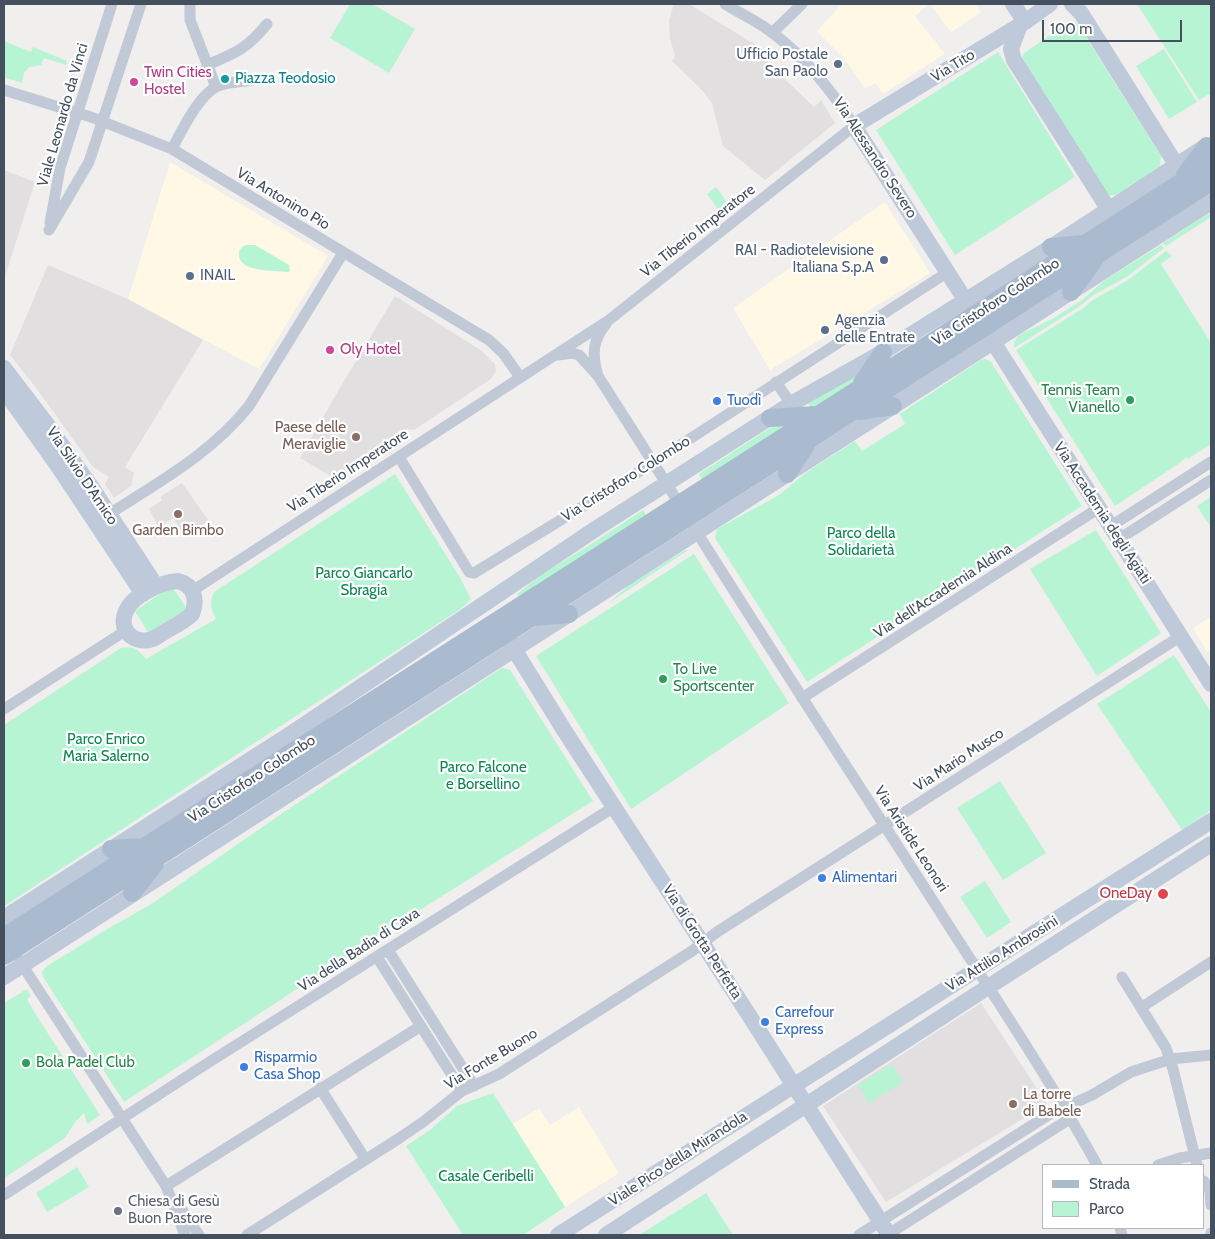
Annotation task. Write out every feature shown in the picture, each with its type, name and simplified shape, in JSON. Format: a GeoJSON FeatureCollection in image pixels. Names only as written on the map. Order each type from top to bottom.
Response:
{"type":"FeatureCollection","features":[{"type":"Feature","properties":{"kind":"main road"},"geometry":{"type":"LineString","coordinates":[[1209,144],[1184,190],[1211,192]]}},
{"type":"Feature","properties":{"kind":"main road","name":"Via Cristoforo Colombo"},"geometry":{"type":"LineString","coordinates":[[9,946],[163,854],[984,329],[1092,250],[1184,190],[1211,163]]}},
{"type":"Feature","properties":{"kind":"main road","name":"Via Cristoforo Colombo"},"geometry":{"type":"LineString","coordinates":[[1184,190],[1211,182]]}},
{"type":"Feature","properties":{"kind":"main road"},"geometry":{"type":"LineString","coordinates":[[1051,247],[1092,250],[1071,292]]}},
{"type":"Feature","properties":{"kind":"main road","name":"Via Cristoforo Colombo"},"geometry":{"type":"LineString","coordinates":[[9,946],[146,846],[505,635],[688,518],[819,415],[855,392],[984,329]]}},
{"type":"Feature","properties":{"kind":"main road"},"geometry":{"type":"LineString","coordinates":[[855,392],[883,352]]}},
{"type":"Feature","properties":{"kind":"main road"},"geometry":{"type":"LineString","coordinates":[[851,413],[893,406]]}},
{"type":"Feature","properties":{"kind":"main road"},"geometry":{"type":"LineString","coordinates":[[770,418],[819,415]]}},
{"type":"Feature","properties":{"kind":"main road"},"geometry":{"type":"LineString","coordinates":[[787,474],[811,438]]}},
{"type":"Feature","properties":{"kind":"main road"},"geometry":{"type":"LineString","coordinates":[[531,618],[569,614]]}},
{"type":"Feature","properties":{"kind":"main road"},"geometry":{"type":"LineString","coordinates":[[111,849],[146,846]]}},
{"type":"Feature","properties":{"kind":"main road"},"geometry":{"type":"LineString","coordinates":[[132,893],[163,854]]}},
{"type":"Feature","properties":{"kind":"street","name":"Viale Leonardo da Vinci"},"geometry":{"type":"LineString","coordinates":[[112,4],[76,112],[60,168],[49,230],[88,166],[141,4]]}},
{"type":"Feature","properties":{"kind":"street"},"geometry":{"type":"LineString","coordinates":[[190,4],[190,20],[216,87]]}},
{"type":"Feature","properties":{"kind":"street","name":"Via Alessandro Severo"},"geometry":{"type":"LineString","coordinates":[[724,4],[772,33],[801,57],[825,84],[984,329]]}},
{"type":"Feature","properties":{"kind":"street"},"geometry":{"type":"LineString","coordinates":[[772,33],[802,4]]}},
{"type":"Feature","properties":{"kind":"street"},"geometry":{"type":"LineString","coordinates":[[1013,4],[1023,24],[1011,49],[1014,60],[1109,210]]}},
{"type":"Feature","properties":{"kind":"street"},"geometry":{"type":"LineString","coordinates":[[1072,4],[1081,13],[1177,166]]}},
{"type":"Feature","properties":{"kind":"street","name":"Via Tito"},"geometry":{"type":"LineString","coordinates":[[854,126],[1023,24],[1048,5]]}},
{"type":"Feature","properties":{"kind":"street"},"geometry":{"type":"LineString","coordinates":[[205,60],[229,57],[256,38],[267,24]]}},
{"type":"Feature","properties":{"kind":"street"},"geometry":{"type":"LineString","coordinates":[[172,149],[202,100],[216,87],[253,80]]}},
{"type":"Feature","properties":{"kind":"street","name":"Via Antonino Pio"},"geometry":{"type":"LineString","coordinates":[[4,90],[103,121],[172,149],[489,340],[503,352],[520,377]]}},
{"type":"Feature","properties":{"kind":"street","name":"Via Tiberio Imperatore"},"geometry":{"type":"LineString","coordinates":[[192,591],[609,320],[854,126]]}},
{"type":"Feature","properties":{"kind":"street","name":"Via Cristoforo Colombo"},"geometry":{"type":"LineString","coordinates":[[4,918],[354,692],[597,528],[791,404],[883,352],[1051,247],[1209,144]]}},
{"type":"Feature","properties":{"kind":"street","name":"Via Cristoforo Colombo"},"geometry":{"type":"LineString","coordinates":[[4,977],[9,946],[132,893],[505,635],[569,614],[688,518],[787,474],[893,406],[984,329],[1071,292],[1211,202]]}},
{"type":"Feature","properties":{"kind":"street"},"geometry":{"type":"LineString","coordinates":[[102,518],[190,462],[238,420],[254,398],[343,253]]}},
{"type":"Feature","properties":{"kind":"street","name":"Via Cristoforo Colombo"},"geometry":{"type":"LineString","coordinates":[[399,457],[469,572],[474,573],[652,463],[948,272]]}},
{"type":"Feature","properties":{"kind":"street"},"geometry":{"type":"LineString","coordinates":[[598,376],[594,361],[594,346],[601,330],[609,320]]}},
{"type":"Feature","properties":{"kind":"street","name":"Via Accademia degli Agiati"},"geometry":{"type":"LineString","coordinates":[[984,329],[1211,684]]}},
{"type":"Feature","properties":{"kind":"street"},"geometry":{"type":"LineString","coordinates":[[556,355],[572,353],[579,355],[598,376],[667,484]]}},
{"type":"Feature","properties":{"kind":"street","name":"Via Silvio D'Amico"},"geometry":{"type":"LineString","coordinates":[[4,368],[49,427],[102,518],[150,590]]}},
{"type":"Feature","properties":{"kind":"street"},"geometry":{"type":"LineString","coordinates":[[776,382],[791,404]]}},
{"type":"Feature","properties":{"kind":"street","name":"Via Silvio D'Amico"},"geometry":{"type":"LineString","coordinates":[[4,390],[46,448],[102,518]]}},
{"type":"Feature","properties":{"kind":"street"},"geometry":{"type":"LineString","coordinates":[[1115,532],[1211,462]]}},
{"type":"Feature","properties":{"kind":"street"},"geometry":{"type":"LineString","coordinates":[[1115,532],[1211,480]]}},
{"type":"Feature","properties":{"kind":"street","name":"Via Cristoforo Colombo"},"geometry":{"type":"LineString","coordinates":[[667,484],[688,518]]}},
{"type":"Feature","properties":{"kind":"street","name":"Via dell'Accademia Aldina"},"geometry":{"type":"LineString","coordinates":[[802,698],[1099,508]]}},
{"type":"Feature","properties":{"kind":"street","name":"Via Aristide Leonori"},"geometry":{"type":"LineString","coordinates":[[688,518],[1071,1118],[1096,1164]]}},
{"type":"Feature","properties":{"kind":"street"},"geometry":{"type":"LineString","coordinates":[[178,581],[186,584],[192,591],[195,602],[192,614],[152,639],[141,641],[125,631],[126,610],[150,590],[164,583],[178,581]]}},
{"type":"Feature","properties":{"kind":"street"},"geometry":{"type":"LineString","coordinates":[[493,598],[505,635]]}},
{"type":"Feature","properties":{"kind":"street"},"geometry":{"type":"LineString","coordinates":[[4,709],[125,631]]}},
{"type":"Feature","properties":{"kind":"street","name":"Via di Grotta Perfetta"},"geometry":{"type":"LineString","coordinates":[[505,635],[886,1232]]}},
{"type":"Feature","properties":{"kind":"street","name":"Via Mario Musco"},"geometry":{"type":"LineString","coordinates":[[702,944],[884,825],[1181,636]]}},
{"type":"Feature","properties":{"kind":"street","name":"Via della Badia di Cava"},"geometry":{"type":"LineString","coordinates":[[4,1195],[614,807]]}},
{"type":"Feature","properties":{"kind":"street","name":"Via Attilio Ambrosini"},"geometry":{"type":"LineString","coordinates":[[794,1086],[1211,821]]}},
{"type":"Feature","properties":{"kind":"street","name":"Via Attilio Ambrosini"},"geometry":{"type":"LineString","coordinates":[[806,1106],[1211,844]]}},
{"type":"Feature","properties":{"kind":"street","name":"Via Fonte Buono"},"geometry":{"type":"LineString","coordinates":[[248,1235],[398,1139],[462,1091],[500,1074],[702,944]]}},
{"type":"Feature","properties":{"kind":"street"},"geometry":{"type":"LineString","coordinates":[[9,946],[166,1186],[170,1201],[185,1235]]}},
{"type":"Feature","properties":{"kind":"street"},"geometry":{"type":"LineString","coordinates":[[388,950],[474,1086]]}},
{"type":"Feature","properties":{"kind":"street"},"geometry":{"type":"LineString","coordinates":[[377,957],[462,1091]]}},
{"type":"Feature","properties":{"kind":"street"},"geometry":{"type":"LineString","coordinates":[[1142,1007],[1211,962]]}},
{"type":"Feature","properties":{"kind":"street"},"geometry":{"type":"LineString","coordinates":[[387,973],[397,966]]}},
{"type":"Feature","properties":{"kind":"street"},"geometry":{"type":"LineString","coordinates":[[1122,978],[1142,1007],[1171,1059],[1195,1160]]}},
{"type":"Feature","properties":{"kind":"street"},"geometry":{"type":"LineString","coordinates":[[166,1186],[421,1026]]}},
{"type":"Feature","properties":{"kind":"street"},"geometry":{"type":"LineString","coordinates":[[886,1232],[1050,1114],[1092,1095],[1131,1072],[1171,1059],[1211,1055]]}},
{"type":"Feature","properties":{"kind":"street"},"geometry":{"type":"LineString","coordinates":[[452,1076],[464,1069]]}},
{"type":"Feature","properties":{"kind":"street","name":"Viale Pico della Mirandola"},"geometry":{"type":"LineString","coordinates":[[562,1234],[794,1086]]}},
{"type":"Feature","properties":{"kind":"street"},"geometry":{"type":"LineString","coordinates":[[320,1088],[362,1154]]}},
{"type":"Feature","properties":{"kind":"street","name":"Viale Pico della Mirandola"},"geometry":{"type":"LineString","coordinates":[[606,1235],[806,1106]]}},
{"type":"Feature","properties":{"kind":"street"},"geometry":{"type":"LineString","coordinates":[[1050,1114],[1058,1127]]}},
{"type":"Feature","properties":{"kind":"street"},"geometry":{"type":"LineString","coordinates":[[859,1235],[886,1232],[1071,1118]]}},
{"type":"Feature","properties":{"kind":"street"},"geometry":{"type":"LineString","coordinates":[[1165,1164],[1195,1160],[1211,1154]]}},
{"type":"Feature","properties":{"kind":"street"},"geometry":{"type":"LineString","coordinates":[[1211,1190],[1211,1205]]}},
{"type":"Feature","properties":{"kind":"street"},"geometry":{"type":"LineString","coordinates":[[170,1201],[182,1210],[199,1235]]}},
{"type":"Feature","properties":{"kind":"shaded area"},"geometry":{"type":"Polygon","coordinates":[[[674,4],[689,4],[772,55],[767,62],[814,107],[821,100],[835,123],[765,180],[723,146],[712,103],[702,90],[672,61],[675,56],[670,39],[669,20],[674,4]]]}},
{"type":"Feature","properties":{"kind":"shaded area"},"geometry":{"type":"Polygon","coordinates":[[[838,4],[929,4],[915,16],[945,54],[883,94],[876,83],[865,88],[843,57],[817,31],[840,6],[838,4]]]}},
{"type":"Feature","properties":{"kind":"shaded area"},"geometry":{"type":"Polygon","coordinates":[[[930,4],[975,4],[981,12],[951,32],[930,4]]]}},
{"type":"Feature","properties":{"kind":"shaded area"},"geometry":{"type":"Polygon","coordinates":[[[170,162],[328,256],[259,369],[128,299],[170,162]]]}},
{"type":"Feature","properties":{"kind":"shaded area"},"geometry":{"type":"Polygon","coordinates":[[[4,170],[35,182],[4,279],[4,170]]]}},
{"type":"Feature","properties":{"kind":"shaded area"},"geometry":{"type":"Polygon","coordinates":[[[885,202],[930,273],[770,370],[733,308],[885,202]]]}},
{"type":"Feature","properties":{"kind":"shaded area"},"geometry":{"type":"Polygon","coordinates":[[[48,265],[128,299],[203,340],[125,467],[134,473],[131,486],[114,498],[105,484],[109,477],[93,467],[10,355],[48,265]]]}},
{"type":"Feature","properties":{"kind":"shaded area"},"geometry":{"type":"Polygon","coordinates":[[[395,296],[482,351],[495,364],[496,371],[491,379],[414,430],[407,429],[400,434],[399,441],[339,481],[300,458],[395,296]]]}},
{"type":"Feature","properties":{"kind":"shaded area","name":"Garden Bimbo"},"geometry":{"type":"Polygon","coordinates":[[[182,483],[209,521],[186,537],[173,518],[159,527],[149,509],[162,500],[160,497],[182,483]]]}},
{"type":"Feature","properties":{"kind":"shaded area"},"geometry":{"type":"Polygon","coordinates":[[[1211,616],[1211,650],[1207,652],[1193,628],[1211,616]]]}},
{"type":"Feature","properties":{"kind":"shaded area"},"geometry":{"type":"Polygon","coordinates":[[[981,1003],[1047,1104],[886,1202],[823,1106],[981,1003]]]}},
{"type":"Feature","properties":{"kind":"shaded area"},"geometry":{"type":"Polygon","coordinates":[[[579,1107],[619,1173],[565,1207],[513,1124],[539,1108],[550,1125],[579,1107]]]}},
{"type":"Feature","properties":{"kind":"green space"},"geometry":{"type":"Polygon","coordinates":[[[350,4],[372,4],[415,29],[389,73],[330,38],[350,4]]]}},
{"type":"Feature","properties":{"kind":"green space"},"geometry":{"type":"Polygon","coordinates":[[[1137,4],[1211,4],[1211,93],[1199,100],[1137,4]]]}},
{"type":"Feature","properties":{"kind":"green space"},"geometry":{"type":"Polygon","coordinates":[[[1070,21],[1077,23],[1161,156],[1160,167],[1116,195],[1108,195],[1022,60],[1023,54],[1070,21]]]}},
{"type":"Feature","properties":{"kind":"green space"},"geometry":{"type":"Polygon","coordinates":[[[4,41],[31,52],[33,47],[67,61],[66,65],[44,58],[41,65],[29,67],[24,73],[22,83],[4,77],[4,41]]]}},
{"type":"Feature","properties":{"kind":"green space"},"geometry":{"type":"Polygon","coordinates":[[[1164,49],[1197,102],[1169,119],[1136,66],[1164,49]]]}},
{"type":"Feature","properties":{"kind":"green space"},"geometry":{"type":"Polygon","coordinates":[[[998,52],[1075,177],[955,255],[876,130],[998,52]]]}},
{"type":"Feature","properties":{"kind":"green space"},"geometry":{"type":"Polygon","coordinates":[[[716,187],[731,208],[722,215],[707,194],[716,187]]]}},
{"type":"Feature","properties":{"kind":"green space"},"geometry":{"type":"Polygon","coordinates":[[[1211,212],[1211,217],[1166,246],[1163,243],[1211,212]]]}},
{"type":"Feature","properties":{"kind":"green space"},"geometry":{"type":"Polygon","coordinates":[[[246,245],[255,245],[289,265],[290,271],[258,269],[244,265],[240,260],[239,252],[246,245]]]}},
{"type":"Feature","properties":{"kind":"green space"},"geometry":{"type":"Polygon","coordinates":[[[1161,245],[1164,248],[1128,276],[1092,296],[1080,306],[1014,348],[1014,342],[1019,335],[1052,319],[1082,300],[1105,280],[1161,245]]]}},
{"type":"Feature","properties":{"kind":"green space","name":"Tennis Team Vianello"},"geometry":{"type":"Polygon","coordinates":[[[1166,251],[1172,256],[1161,264],[1211,343],[1211,444],[1188,459],[1187,457],[1115,506],[1016,350],[1082,309],[1093,300],[1128,280],[1166,251]]]}},
{"type":"Feature","properties":{"kind":"green space","name":"Parco della Solidarietà"},"geometry":{"type":"Polygon","coordinates":[[[985,359],[991,362],[1082,506],[807,682],[715,538],[717,529],[779,495],[807,472],[855,441],[862,451],[905,424],[900,414],[985,359]]]}},
{"type":"Feature","properties":{"kind":"green space"},"geometry":{"type":"Polygon","coordinates":[[[869,368],[857,383],[812,411],[808,403],[869,368]]]}},
{"type":"Feature","properties":{"kind":"green space"},"geometry":{"type":"Polygon","coordinates":[[[798,421],[702,481],[699,474],[776,424],[798,421]]]}},
{"type":"Feature","properties":{"kind":"green space"},"geometry":{"type":"Polygon","coordinates":[[[395,474],[459,576],[471,599],[462,608],[4,906],[4,725],[121,648],[129,647],[135,649],[146,659],[216,619],[211,606],[214,592],[395,474]]]}},
{"type":"Feature","properties":{"kind":"green space"},"geometry":{"type":"Polygon","coordinates":[[[1211,497],[1211,527],[1197,506],[1211,497]]]}},
{"type":"Feature","properties":{"kind":"green space"},"geometry":{"type":"Polygon","coordinates":[[[643,510],[647,517],[520,598],[517,594],[542,574],[643,510]]]}},
{"type":"Feature","properties":{"kind":"green space"},"geometry":{"type":"Polygon","coordinates":[[[1096,530],[1161,633],[1097,676],[1030,569],[1096,530]]]}},
{"type":"Feature","properties":{"kind":"green space"},"geometry":{"type":"Polygon","coordinates":[[[685,550],[688,550],[609,603],[629,585],[685,550]]]}},
{"type":"Feature","properties":{"kind":"green space","name":"To Live Sportscenter"},"geometry":{"type":"Polygon","coordinates":[[[694,554],[789,703],[631,809],[536,656],[694,554]]]}},
{"type":"Feature","properties":{"kind":"green space"},"geometry":{"type":"Polygon","coordinates":[[[169,588],[173,588],[185,606],[185,610],[150,632],[147,631],[135,611],[169,588]]]}},
{"type":"Feature","properties":{"kind":"green space"},"geometry":{"type":"Polygon","coordinates":[[[1174,655],[1211,712],[1211,810],[1182,830],[1097,704],[1174,655]]]}},
{"type":"Feature","properties":{"kind":"green space","name":"Parco Falcone e Borsellino"},"geometry":{"type":"Polygon","coordinates":[[[502,668],[510,670],[593,801],[369,942],[124,1102],[43,977],[42,972],[47,966],[150,905],[284,812],[502,668]]]}},
{"type":"Feature","properties":{"kind":"green space"},"geometry":{"type":"Polygon","coordinates":[[[1000,781],[1046,853],[1003,880],[957,808],[1000,781]]]}},
{"type":"Feature","properties":{"kind":"green space"},"geometry":{"type":"Polygon","coordinates":[[[985,881],[1011,922],[987,938],[960,897],[985,881]]]}},
{"type":"Feature","properties":{"kind":"green space","name":"Bola Padel Club"},"geometry":{"type":"Polygon","coordinates":[[[27,989],[31,996],[27,999],[33,1010],[100,1115],[87,1124],[84,1113],[76,1121],[65,1138],[4,1178],[4,1003],[27,989]]]}},
{"type":"Feature","properties":{"kind":"green space"},"geometry":{"type":"Polygon","coordinates":[[[892,1064],[903,1082],[869,1103],[858,1085],[892,1064]]]}},
{"type":"Feature","properties":{"kind":"green space","name":"Casale Ceribelli"},"geometry":{"type":"Polygon","coordinates":[[[493,1093],[565,1207],[523,1235],[463,1235],[406,1146],[430,1130],[457,1106],[493,1093]]]}},
{"type":"Feature","properties":{"kind":"green space"},"geometry":{"type":"Polygon","coordinates":[[[77,1167],[89,1187],[47,1212],[36,1193],[77,1167]]]}},
{"type":"Feature","properties":{"kind":"green space"},"geometry":{"type":"Polygon","coordinates":[[[706,1193],[733,1235],[639,1235],[706,1193]]]}},
{"type":"Feature","properties":{"kind":"place","name":"Ufficio Postale San Paolo"},"geometry":{"type":"Point","coordinates":[838,64]}},
{"type":"Feature","properties":{"kind":"place","name":"Piazza Teodosio"},"geometry":{"type":"Point","coordinates":[225,79]}},
{"type":"Feature","properties":{"kind":"place","name":"Twin Cities Hostel"},"geometry":{"type":"Point","coordinates":[134,82]}},
{"type":"Feature","properties":{"kind":"place","name":"RAI - Radiotelevisione Italiana S.p.A"},"geometry":{"type":"Point","coordinates":[884,260]}},
{"type":"Feature","properties":{"kind":"place","name":"INAIL"},"geometry":{"type":"Point","coordinates":[190,276]}},
{"type":"Feature","properties":{"kind":"place","name":"Agenzia delle Entrate"},"geometry":{"type":"Point","coordinates":[825,330]}},
{"type":"Feature","properties":{"kind":"place","name":"Oly Hotel"},"geometry":{"type":"Point","coordinates":[330,350]}},
{"type":"Feature","properties":{"kind":"place","name":"Tennis Team Vianello"},"geometry":{"type":"Point","coordinates":[1130,400]}},
{"type":"Feature","properties":{"kind":"place","name":"Tuodì"},"geometry":{"type":"Point","coordinates":[717,401]}},
{"type":"Feature","properties":{"kind":"place","name":"Paese delle Meraviglie"},"geometry":{"type":"Point","coordinates":[356,437]}},
{"type":"Feature","properties":{"kind":"place","name":"Garden Bimbo"},"geometry":{"type":"Point","coordinates":[178,514]}},
{"type":"Feature","properties":{"kind":"place","name":"To Live Sportscenter"},"geometry":{"type":"Point","coordinates":[663,679]}},
{"type":"Feature","properties":{"kind":"place","name":"Alimentari"},"geometry":{"type":"Point","coordinates":[822,878]}},
{"type":"Feature","properties":{"kind":"place","name":"OneDay"},"geometry":{"type":"Point","coordinates":[1163,894]}},
{"type":"Feature","properties":{"kind":"place","name":"Carrefour Express"},"geometry":{"type":"Point","coordinates":[765,1022]}},
{"type":"Feature","properties":{"kind":"place","name":"Bola Padel Club"},"geometry":{"type":"Point","coordinates":[26,1063]}},
{"type":"Feature","properties":{"kind":"place","name":"Risparmio Casa Shop"},"geometry":{"type":"Point","coordinates":[244,1067]}},
{"type":"Feature","properties":{"kind":"place","name":"La torre di Babele"},"geometry":{"type":"Point","coordinates":[1013,1104]}},
{"type":"Feature","properties":{"kind":"place","name":"Chiesa di Gesù Buon Pastore"},"geometry":{"type":"Point","coordinates":[118,1211]}},
{"type":"Feature","properties":{"kind":"park label","name":"Parco Giancarlo Sbragia"},"geometry":{"type":"Point","coordinates":[364,582]}},
{"type":"Feature","properties":{"kind":"park label","name":"Parco Enrico Maria Salerno"},"geometry":{"type":"Point","coordinates":[106,748]}}]}
